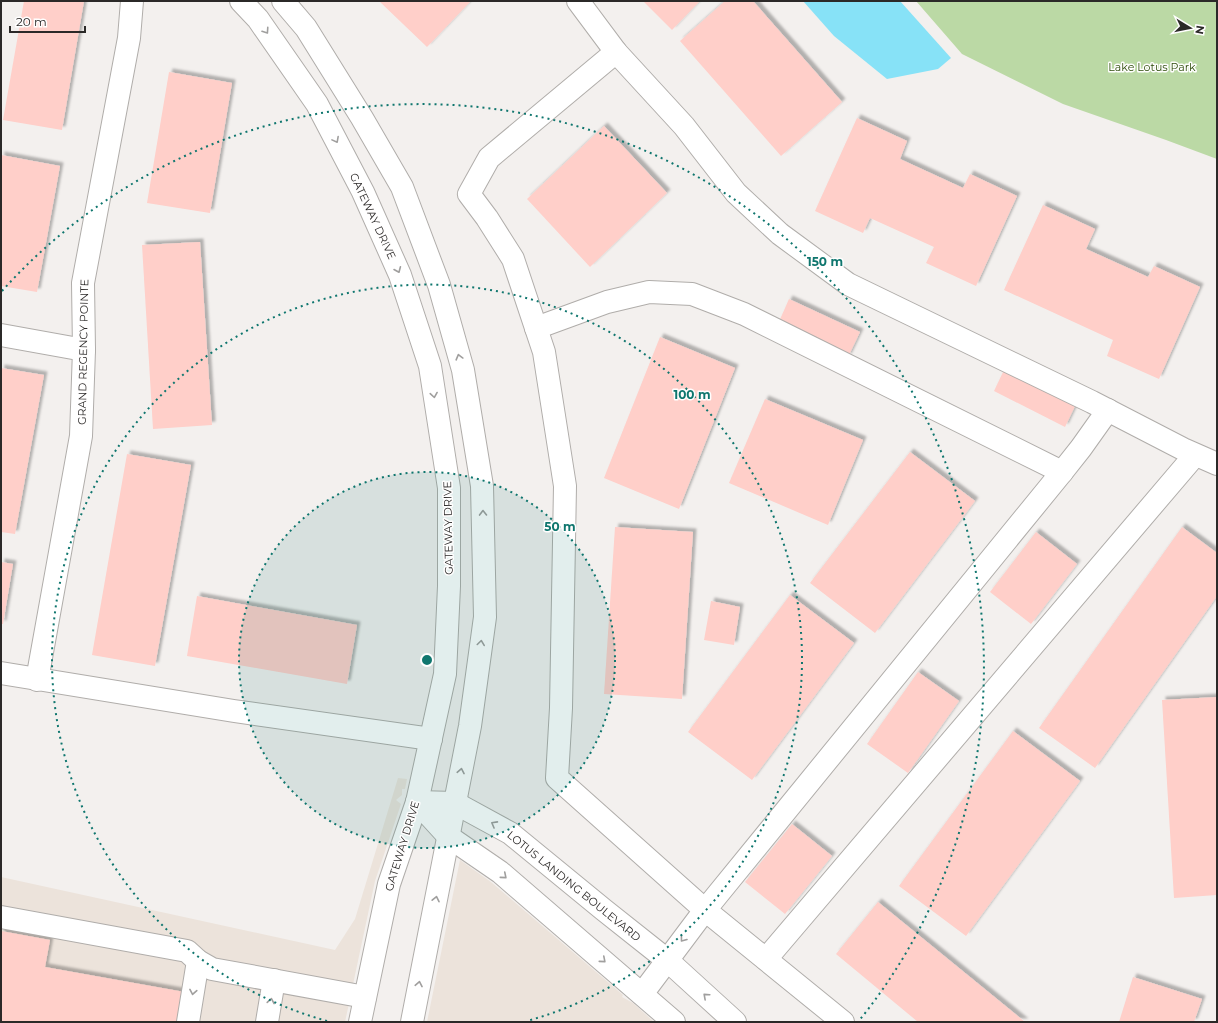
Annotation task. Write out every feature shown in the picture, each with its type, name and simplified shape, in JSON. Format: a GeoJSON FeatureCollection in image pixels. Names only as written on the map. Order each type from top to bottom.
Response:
{"type":"FeatureCollection","features":[{"type":"Feature","properties":{"kind":"street","name":"GRAND REGENCY POINTE"},"geometry":{"type":"LineString","coordinates":[[37,680],[81,436],[84,350],[83,283],[129,38],[132,1]]}},
{"type":"Feature","properties":{"kind":"street","name":"GATEWAY DRIVE"},"geometry":{"type":"LineString","coordinates":[[241,1],[258,19],[317,104],[363,192],[400,275],[430,366],[449,488],[449,586],[445,674],[417,802],[389,884],[360,1022]]}},
{"type":"Feature","properties":{"kind":"street"},"geometry":{"type":"LineString","coordinates":[[283,1],[306,28],[362,118],[402,187],[439,285],[463,370],[482,486],[485,617],[470,726],[412,1022]]}},
{"type":"Feature","properties":{"kind":"street"},"geometry":{"type":"LineString","coordinates":[[578,1],[616,52],[684,126],[736,193],[780,234],[848,284],[1217,464]]}},
{"type":"Feature","properties":{"kind":"street"},"geometry":{"type":"LineString","coordinates":[[616,52],[489,158],[469,194],[487,218],[514,260],[544,352],[565,486],[562,708],[557,778],[705,910],[843,1022]]}},
{"type":"Feature","properties":{"kind":"street"},"geometry":{"type":"LineString","coordinates":[[536,328],[607,302],[649,292],[692,294],[744,314],[1062,472]]}},
{"type":"Feature","properties":{"kind":"street"},"geometry":{"type":"LineString","coordinates":[[1,336],[84,350]]}},
{"type":"Feature","properties":{"kind":"street"},"geometry":{"type":"LineString","coordinates":[[642,994],[705,910],[1062,472],[1108,410]]}},
{"type":"Feature","properties":{"kind":"street"},"geometry":{"type":"LineString","coordinates":[[766,960],[1196,455]]}},
{"type":"Feature","properties":{"kind":"street"},"geometry":{"type":"LineString","coordinates":[[1,673],[234,712],[431,739]]}},
{"type":"Feature","properties":{"kind":"street"},"geometry":{"type":"LineString","coordinates":[[417,802],[449,837],[500,872],[674,1022]]}},
{"type":"Feature","properties":{"kind":"street","name":"LOTUS LANDING BOULEVARD"},"geometry":{"type":"LineString","coordinates":[[417,802],[455,802],[510,833],[667,960],[735,1022]]}},
{"type":"Feature","properties":{"kind":"street"},"geometry":{"type":"LineString","coordinates":[[1,917],[187,951],[198,961],[212,969],[365,997]]}},
{"type":"Feature","properties":{"kind":"street"},"geometry":{"type":"LineString","coordinates":[[188,1022],[198,961]]}},
{"type":"Feature","properties":{"kind":"street"},"geometry":{"type":"LineString","coordinates":[[267,1022],[274,980]]}},
{"type":"Feature","properties":{"kind":"shaded area"},"geometry":{"type":"Polygon","coordinates":[[[398,778],[407,779],[405,789],[402,789],[402,795],[396,800],[401,804],[375,881],[345,1022],[1,1022],[1,877],[335,950],[355,919],[398,778]]]}},
{"type":"Feature","properties":{"kind":"shaded area"},"geometry":{"type":"Polygon","coordinates":[[[460,860],[491,882],[623,995],[622,997],[633,1003],[654,1022],[427,1022],[460,860]]]}},
{"type":"Feature","properties":{"kind":"green space","name":"Lake Lotus Park"},"geometry":{"type":"Polygon","coordinates":[[[916,1],[1217,1],[1217,159],[1063,104],[962,54],[916,1]]]}},
{"type":"Feature","properties":{"kind":"water"},"geometry":{"type":"Polygon","coordinates":[[[803,1],[900,1],[951,58],[938,69],[887,79],[834,36],[803,1]]]}},
{"type":"Feature","properties":{"kind":"building"},"geometry":{"type":"Polygon","coordinates":[[[24,1],[84,1],[62,130],[3,120],[24,1]]]}},
{"type":"Feature","properties":{"kind":"building"},"geometry":{"type":"Polygon","coordinates":[[[379,1],[471,1],[427,47],[379,1]]]}},
{"type":"Feature","properties":{"kind":"building"},"geometry":{"type":"Polygon","coordinates":[[[643,1],[700,1],[672,30],[643,1]]]}},
{"type":"Feature","properties":{"kind":"building"},"geometry":{"type":"Polygon","coordinates":[[[725,1],[753,1],[842,102],[781,156],[680,41],[725,1]]]}},
{"type":"Feature","properties":{"kind":"building"},"geometry":{"type":"Polygon","coordinates":[[[169,72],[232,83],[210,213],[147,203],[169,72]]]}},
{"type":"Feature","properties":{"kind":"building"},"geometry":{"type":"Polygon","coordinates":[[[857,118],[907,141],[900,159],[963,188],[970,174],[1017,196],[976,286],[926,263],[934,247],[870,218],[863,233],[815,211],[857,118]]]}},
{"type":"Feature","properties":{"kind":"building"},"geometry":{"type":"Polygon","coordinates":[[[604,126],[667,193],[590,267],[527,199],[604,126]]]}},
{"type":"Feature","properties":{"kind":"building"},"geometry":{"type":"Polygon","coordinates":[[[1,155],[60,166],[37,292],[1,286],[1,155]]]}},
{"type":"Feature","properties":{"kind":"building"},"geometry":{"type":"Polygon","coordinates":[[[1043,205],[1095,229],[1086,249],[1148,277],[1154,266],[1200,287],[1159,379],[1107,356],[1113,340],[1004,290],[1043,205]]]}},
{"type":"Feature","properties":{"kind":"building"},"geometry":{"type":"Polygon","coordinates":[[[200,242],[212,425],[153,429],[142,245],[200,242]]]}},
{"type":"Feature","properties":{"kind":"building"},"geometry":{"type":"Polygon","coordinates":[[[789,299],[860,332],[848,357],[778,324],[789,299]]]}},
{"type":"Feature","properties":{"kind":"building"},"geometry":{"type":"Polygon","coordinates":[[[660,337],[735,368],[679,509],[604,478],[660,337]]]}},
{"type":"Feature","properties":{"kind":"building"},"geometry":{"type":"Polygon","coordinates":[[[1,368],[44,375],[15,534],[1,532],[1,368]]]}},
{"type":"Feature","properties":{"kind":"building"},"geometry":{"type":"Polygon","coordinates":[[[1005,368],[1076,404],[1065,427],[994,391],[1005,368]]]}},
{"type":"Feature","properties":{"kind":"building"},"geometry":{"type":"Polygon","coordinates":[[[765,399],[863,440],[828,525],[729,483],[765,399]]]}},
{"type":"Feature","properties":{"kind":"building"},"geometry":{"type":"Polygon","coordinates":[[[910,452],[975,501],[875,633],[810,583],[910,452]]]}},
{"type":"Feature","properties":{"kind":"building"},"geometry":{"type":"Polygon","coordinates":[[[127,454],[191,465],[155,666],[92,655],[127,454]]]}},
{"type":"Feature","properties":{"kind":"building"},"geometry":{"type":"Polygon","coordinates":[[[615,527],[693,532],[682,699],[604,694],[615,527]]]}},
{"type":"Feature","properties":{"kind":"building"},"geometry":{"type":"Polygon","coordinates":[[[1182,527],[1217,553],[1217,596],[1095,768],[1039,728],[1182,527]]]}},
{"type":"Feature","properties":{"kind":"building"},"geometry":{"type":"Polygon","coordinates":[[[1036,532],[1077,564],[1031,624],[990,592],[1036,532]]]}},
{"type":"Feature","properties":{"kind":"building"},"geometry":{"type":"Polygon","coordinates":[[[1,562],[13,564],[3,624],[1,624],[1,562]]]}},
{"type":"Feature","properties":{"kind":"building"},"geometry":{"type":"Polygon","coordinates":[[[790,595],[854,643],[752,780],[688,732],[790,595]]]}},
{"type":"Feature","properties":{"kind":"building"},"geometry":{"type":"Polygon","coordinates":[[[197,596],[357,625],[347,684],[187,656],[197,596]]]}},
{"type":"Feature","properties":{"kind":"building"},"geometry":{"type":"Polygon","coordinates":[[[711,601],[740,607],[734,645],[704,640],[711,601]]]}},
{"type":"Feature","properties":{"kind":"building"},"geometry":{"type":"Polygon","coordinates":[[[918,672],[959,701],[908,773],[867,744],[918,672]]]}},
{"type":"Feature","properties":{"kind":"building"},"geometry":{"type":"Polygon","coordinates":[[[1217,697],[1217,895],[1174,898],[1162,700],[1217,697]]]}},
{"type":"Feature","properties":{"kind":"building"},"geometry":{"type":"Polygon","coordinates":[[[1013,731],[1080,781],[966,936],[899,886],[1013,731]]]}},
{"type":"Feature","properties":{"kind":"building"},"geometry":{"type":"Polygon","coordinates":[[[792,824],[832,856],[785,914],[745,882],[792,824]]]}},
{"type":"Feature","properties":{"kind":"building"},"geometry":{"type":"Polygon","coordinates":[[[878,902],[1025,1022],[918,1022],[836,954],[878,902]]]}},
{"type":"Feature","properties":{"kind":"building"},"geometry":{"type":"Polygon","coordinates":[[[1,931],[50,940],[45,967],[190,993],[184,1022],[1,1022],[1,931]]]}},
{"type":"Feature","properties":{"kind":"building"},"geometry":{"type":"Polygon","coordinates":[[[1133,977],[1202,999],[1194,1022],[1119,1022],[1133,977]]]}}]}
